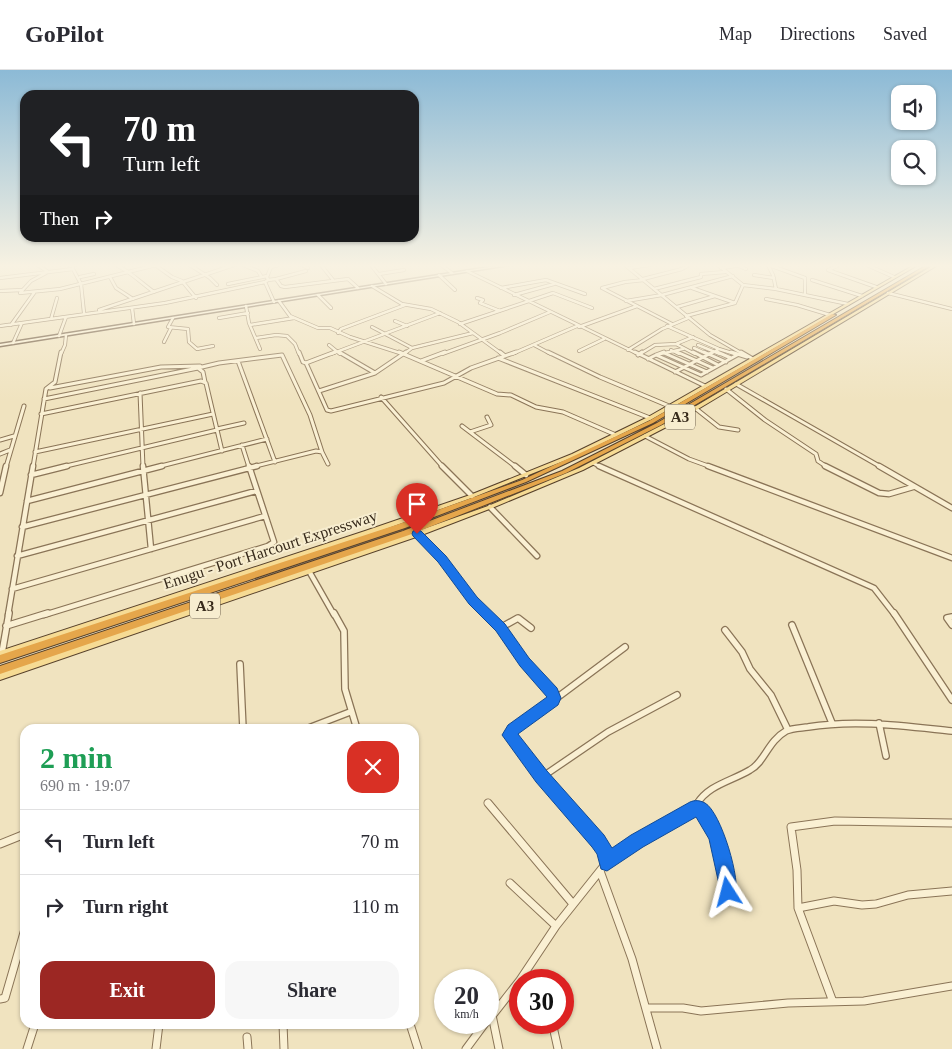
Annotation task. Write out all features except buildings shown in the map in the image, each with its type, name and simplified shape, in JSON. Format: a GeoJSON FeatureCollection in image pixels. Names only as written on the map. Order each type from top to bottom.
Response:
{"type":"FeatureCollection","features":[{"type":"Feature","properties":{"kind":"highway","name":"Enugu - Port Harcourt Expressway"},"geometry":{"type":"LineString","coordinates":[[1,656],[407,530],[524,481],[632,431],[841,311]]}},
{"type":"Feature","properties":{"kind":"highway","name":"Enugu - Port Harcourt Expressway"},"geometry":{"type":"LineString","coordinates":[[0,670],[494,500],[564,472],[638,435],[851,311]]}},
{"type":"Feature","properties":{"kind":"highway"},"geometry":{"type":"LineString","coordinates":[[166,604],[168,613]]}},
{"type":"Feature","properties":{"kind":"main road","name":"Enugu - Port Harcourt Expressway"},"geometry":{"type":"LineString","coordinates":[[0,676],[309,571],[407,530],[472,496],[526,475],[650,418],[751,358],[837,311]]}},
{"type":"Feature","properties":{"kind":"main road","name":"Enugu - Port Harcourt Expressway"},"geometry":{"type":"LineString","coordinates":[[1,656],[407,530],[490,507],[593,463],[645,436],[858,311]]}},
{"type":"Feature","properties":{"kind":"street"},"geometry":{"type":"LineString","coordinates":[[11,325],[21,311]]}},
{"type":"Feature","properties":{"kind":"street"},"geometry":{"type":"LineString","coordinates":[[51,319],[53,311]]}},
{"type":"Feature","properties":{"kind":"street"},"geometry":{"type":"LineString","coordinates":[[0,326],[66,317],[95,311]]}},
{"type":"Feature","properties":{"kind":"street"},"geometry":{"type":"LineString","coordinates":[[100,311],[113,311]]}},
{"type":"Feature","properties":{"kind":"street"},"geometry":{"type":"LineString","coordinates":[[132,311],[134,324]]}},
{"type":"Feature","properties":{"kind":"street"},"geometry":{"type":"LineString","coordinates":[[0,345],[217,311]]}},
{"type":"Feature","properties":{"kind":"street"},"geometry":{"type":"LineString","coordinates":[[285,311],[294,318],[320,328],[330,328],[363,342],[404,354],[497,394],[511,395],[536,407],[563,412],[616,435]]}},
{"type":"Feature","properties":{"kind":"street"},"geometry":{"type":"LineString","coordinates":[[338,332],[341,329],[390,311]]}},
{"type":"Feature","properties":{"kind":"street"},"geometry":{"type":"LineString","coordinates":[[432,311],[460,324],[506,356]]}},
{"type":"Feature","properties":{"kind":"street"},"geometry":{"type":"LineString","coordinates":[[460,324],[500,311]]}},
{"type":"Feature","properties":{"kind":"street"},"geometry":{"type":"LineString","coordinates":[[547,311],[705,386]]}},
{"type":"Feature","properties":{"kind":"street"},"geometry":{"type":"LineString","coordinates":[[256,338],[286,334],[296,344],[327,410],[331,411],[380,397],[444,383],[471,368],[506,356],[578,326],[623,311]]}},
{"type":"Feature","properties":{"kind":"street"},"geometry":{"type":"LineString","coordinates":[[646,311],[672,324]]}},
{"type":"Feature","properties":{"kind":"street"},"geometry":{"type":"LineString","coordinates":[[680,311],[710,335],[751,358]]}},
{"type":"Feature","properties":{"kind":"street"},"geometry":{"type":"LineString","coordinates":[[628,350],[667,326],[687,317],[711,311]]}},
{"type":"Feature","properties":{"kind":"street"},"geometry":{"type":"LineString","coordinates":[[816,311],[830,315]]}},
{"type":"Feature","properties":{"kind":"street"},"geometry":{"type":"LineString","coordinates":[[420,362],[550,312]]}},
{"type":"Feature","properties":{"kind":"street"},"geometry":{"type":"LineString","coordinates":[[219,318],[248,313],[250,325],[260,349]]}},
{"type":"Feature","properties":{"kind":"street"},"geometry":{"type":"LineString","coordinates":[[306,363],[440,314]]}},
{"type":"Feature","properties":{"kind":"street"},"geometry":{"type":"LineString","coordinates":[[59,336],[66,317]]}},
{"type":"Feature","properties":{"kind":"street"},"geometry":{"type":"LineString","coordinates":[[164,342],[171,328],[168,326],[173,318]]}},
{"type":"Feature","properties":{"kind":"street"},"geometry":{"type":"LineString","coordinates":[[250,325],[294,318]]}},
{"type":"Feature","properties":{"kind":"street"},"geometry":{"type":"LineString","coordinates":[[395,321],[406,326]]}},
{"type":"Feature","properties":{"kind":"street"},"geometry":{"type":"LineString","coordinates":[[13,343],[22,323]]}},
{"type":"Feature","properties":{"kind":"street"},"geometry":{"type":"LineString","coordinates":[[667,326],[736,355],[751,358]]}},
{"type":"Feature","properties":{"kind":"street"},"geometry":{"type":"LineString","coordinates":[[372,327],[412,348]]}},
{"type":"Feature","properties":{"kind":"street"},"geometry":{"type":"LineString","coordinates":[[171,328],[188,329],[189,342],[197,349],[213,346]]}},
{"type":"Feature","properties":{"kind":"street"},"geometry":{"type":"LineString","coordinates":[[319,391],[376,373],[412,348],[473,333]]}},
{"type":"Feature","properties":{"kind":"street"},"geometry":{"type":"LineString","coordinates":[[1,656],[44,398],[46,389],[55,382],[66,334]]}},
{"type":"Feature","properties":{"kind":"street"},"geometry":{"type":"LineString","coordinates":[[638,354],[655,345],[676,344],[693,337]]}},
{"type":"Feature","properties":{"kind":"street"},"geometry":{"type":"LineString","coordinates":[[579,351],[604,339]]}},
{"type":"Feature","properties":{"kind":"street"},"geometry":{"type":"LineString","coordinates":[[648,359],[672,350],[694,348],[705,341]]}},
{"type":"Feature","properties":{"kind":"street"},"geometry":{"type":"LineString","coordinates":[[329,344],[338,352],[376,373]]}},
{"type":"Feature","properties":{"kind":"street"},"geometry":{"type":"LineString","coordinates":[[676,344],[718,365]]}},
{"type":"Feature","properties":{"kind":"street"},"geometry":{"type":"LineString","coordinates":[[534,345],[568,364],[669,406]]}},
{"type":"Feature","properties":{"kind":"street"},"geometry":{"type":"LineString","coordinates":[[698,345],[731,358]]}},
{"type":"Feature","properties":{"kind":"street"},"geometry":{"type":"LineString","coordinates":[[694,348],[726,362]]}},
{"type":"Feature","properties":{"kind":"street"},"geometry":{"type":"LineString","coordinates":[[675,372],[719,348]]}},
{"type":"Feature","properties":{"kind":"street"},"geometry":{"type":"LineString","coordinates":[[672,350],[713,368]]}},
{"type":"Feature","properties":{"kind":"street"},"geometry":{"type":"LineString","coordinates":[[664,353],[707,372]]}},
{"type":"Feature","properties":{"kind":"street"},"geometry":{"type":"LineString","coordinates":[[44,398],[200,367],[282,355],[309,413],[328,464]]}},
{"type":"Feature","properties":{"kind":"street"},"geometry":{"type":"LineString","coordinates":[[656,355],[701,375],[736,355]]}},
{"type":"Feature","properties":{"kind":"street"},"geometry":{"type":"LineString","coordinates":[[498,358],[650,418]]}},
{"type":"Feature","properties":{"kind":"street"},"geometry":{"type":"LineString","coordinates":[[238,361],[274,462]]}},
{"type":"Feature","properties":{"kind":"street"},"geometry":{"type":"LineString","coordinates":[[46,389],[161,367],[200,367]]}},
{"type":"Feature","properties":{"kind":"street"},"geometry":{"type":"LineString","coordinates":[[200,367],[203,372],[222,451]]}},
{"type":"Feature","properties":{"kind":"street"},"geometry":{"type":"LineString","coordinates":[[41,414],[200,381],[205,382]]}},
{"type":"Feature","properties":{"kind":"street"},"geometry":{"type":"LineString","coordinates":[[736,384],[952,508]]}},
{"type":"Feature","properties":{"kind":"street"},"geometry":{"type":"LineString","coordinates":[[726,390],[765,420],[816,454],[818,461],[830,470],[882,494],[894,493],[913,487]]}},
{"type":"Feature","properties":{"kind":"street"},"geometry":{"type":"LineString","coordinates":[[140,394],[141,449],[151,548]]}},
{"type":"Feature","properties":{"kind":"street"},"geometry":{"type":"LineString","coordinates":[[380,397],[426,450],[472,496]]}},
{"type":"Feature","properties":{"kind":"street"},"geometry":{"type":"LineString","coordinates":[[0,493],[2,475],[24,406]]}},
{"type":"Feature","properties":{"kind":"street"},"geometry":{"type":"LineString","coordinates":[[695,408],[717,426],[729,430],[738,430]]}},
{"type":"Feature","properties":{"kind":"street"},"geometry":{"type":"LineString","coordinates":[[35,452],[213,414]]}},
{"type":"Feature","properties":{"kind":"street"},"geometry":{"type":"LineString","coordinates":[[470,432],[492,424],[487,417]]}},
{"type":"Feature","properties":{"kind":"street"},"geometry":{"type":"LineString","coordinates":[[31,475],[244,423]]}},
{"type":"Feature","properties":{"kind":"street"},"geometry":{"type":"LineString","coordinates":[[462,426],[526,475]]}},
{"type":"Feature","properties":{"kind":"street"},"geometry":{"type":"LineString","coordinates":[[0,440],[14,436]]}},
{"type":"Feature","properties":{"kind":"street"},"geometry":{"type":"LineString","coordinates":[[645,436],[689,459],[952,558]]}},
{"type":"Feature","properties":{"kind":"street"},"geometry":{"type":"LineString","coordinates":[[27,501],[267,439]]}},
{"type":"Feature","properties":{"kind":"street"},"geometry":{"type":"LineString","coordinates":[[6,626],[268,546],[274,542],[242,446]]}},
{"type":"Feature","properties":{"kind":"street"},"geometry":{"type":"LineString","coordinates":[[0,454],[10,450]]}},
{"type":"Feature","properties":{"kind":"street"},"geometry":{"type":"LineString","coordinates":[[22,527],[316,451],[322,452]]}},
{"type":"Feature","properties":{"kind":"street"},"geometry":{"type":"LineString","coordinates":[[593,463],[874,588],[887,602],[952,700]]}},
{"type":"Feature","properties":{"kind":"street"},"geometry":{"type":"LineString","coordinates":[[17,556],[256,491]]}},
{"type":"Feature","properties":{"kind":"street"},"geometry":{"type":"LineString","coordinates":[[490,507],[537,556]]}},
{"type":"Feature","properties":{"kind":"street"},"geometry":{"type":"LineString","coordinates":[[12,588],[265,516]]}},
{"type":"Feature","properties":{"kind":"street"},"geometry":{"type":"LineString","coordinates":[[407,530],[442,559],[483,612],[500,628],[531,670],[552,693],[553,701]]}},
{"type":"Feature","properties":{"kind":"street"},"geometry":{"type":"LineString","coordinates":[[309,571],[344,631],[345,688],[350,712],[355,724]]}},
{"type":"Feature","properties":{"kind":"street"},"geometry":{"type":"LineString","coordinates":[[952,617],[948,618],[952,625]]}},
{"type":"Feature","properties":{"kind":"street"},"geometry":{"type":"LineString","coordinates":[[500,628],[518,618],[531,628]]}},
{"type":"Feature","properties":{"kind":"street"},"geometry":{"type":"LineString","coordinates":[[792,625],[832,723]]}},
{"type":"Feature","properties":{"kind":"street"},"geometry":{"type":"LineString","coordinates":[[724,630],[742,652],[750,669],[771,695],[788,730]]}},
{"type":"Feature","properties":{"kind":"street"},"geometry":{"type":"LineString","coordinates":[[607,862],[605,851],[598,841],[542,777],[510,735],[513,730],[625,648]]}},
{"type":"Feature","properties":{"kind":"street"},"geometry":{"type":"LineString","coordinates":[[240,664],[243,724]]}},
{"type":"Feature","properties":{"kind":"street"},"geometry":{"type":"LineString","coordinates":[[542,777],[608,732],[678,695]]}},
{"type":"Feature","properties":{"kind":"street"},"geometry":{"type":"LineString","coordinates":[[319,724],[350,712]]}},
{"type":"Feature","properties":{"kind":"street"},"geometry":{"type":"LineString","coordinates":[[530,969],[556,926],[607,862],[637,841],[695,808],[702,796],[711,789],[753,768],[775,738],[788,730],[832,723],[879,723],[952,731]]}},
{"type":"Feature","properties":{"kind":"street"},"geometry":{"type":"LineString","coordinates":[[879,723],[886,756]]}},
{"type":"Feature","properties":{"kind":"street"},"geometry":{"type":"LineString","coordinates":[[488,802],[573,904]]}},
{"type":"Feature","properties":{"kind":"street"},"geometry":{"type":"LineString","coordinates":[[695,808],[701,809],[705,813],[717,839],[728,884],[728,902]]}},
{"type":"Feature","properties":{"kind":"street"},"geometry":{"type":"LineString","coordinates":[[833,1002],[798,908],[797,870],[791,827],[834,821],[952,823]]}},
{"type":"Feature","properties":{"kind":"street"},"geometry":{"type":"LineString","coordinates":[[0,844],[20,836]]}},
{"type":"Feature","properties":{"kind":"street"},"geometry":{"type":"LineString","coordinates":[[600,871],[620,921],[647,1008],[657,1049]]}},
{"type":"Feature","properties":{"kind":"street"},"geometry":{"type":"LineString","coordinates":[[510,883],[556,926]]}},
{"type":"Feature","properties":{"kind":"street"},"geometry":{"type":"LineString","coordinates":[[798,908],[834,901],[862,905],[876,904],[908,895],[952,891]]}},
{"type":"Feature","properties":{"kind":"street"},"geometry":{"type":"LineString","coordinates":[[0,998],[5,998],[20,946]]}},
{"type":"Feature","properties":{"kind":"street"},"geometry":{"type":"LineString","coordinates":[[647,1008],[683,1008],[701,1011],[788,1003],[864,1001],[952,986]]}},
{"type":"Feature","properties":{"kind":"street"},"geometry":{"type":"LineString","coordinates":[[499,1006],[509,995]]}},
{"type":"Feature","properties":{"kind":"street"},"geometry":{"type":"LineString","coordinates":[[27,1049],[33,1029]]}},
{"type":"Feature","properties":{"kind":"street"},"geometry":{"type":"LineString","coordinates":[[156,1049],[158,1029]]}},
{"type":"Feature","properties":{"kind":"street"},"geometry":{"type":"LineString","coordinates":[[283,1029],[284,1049]]}},
{"type":"Feature","properties":{"kind":"street"},"geometry":{"type":"LineString","coordinates":[[412,1029],[418,1049]]}},
{"type":"Feature","properties":{"kind":"street"},"geometry":{"type":"LineString","coordinates":[[466,1049],[477,1034]]}},
{"type":"Feature","properties":{"kind":"street"},"geometry":{"type":"LineString","coordinates":[[494,1034],[499,1049]]}},
{"type":"Feature","properties":{"kind":"street"},"geometry":{"type":"LineString","coordinates":[[555,1034],[558,1049]]}},
{"type":"Feature","properties":{"kind":"street"},"geometry":{"type":"LineString","coordinates":[[247,1037],[248,1049]]}},
{"type":"Feature","properties":{"kind":"route"},"geometry":{"type":"LineString","coordinates":[[417,534],[442,559],[473,600],[500,628],[537,677],[552,693],[553,701],[513,730],[510,735],[513,742],[561,800],[598,841],[605,851],[607,862],[619,852],[695,808],[701,809],[709,820],[717,839],[723,859],[728,892]]}}]}
